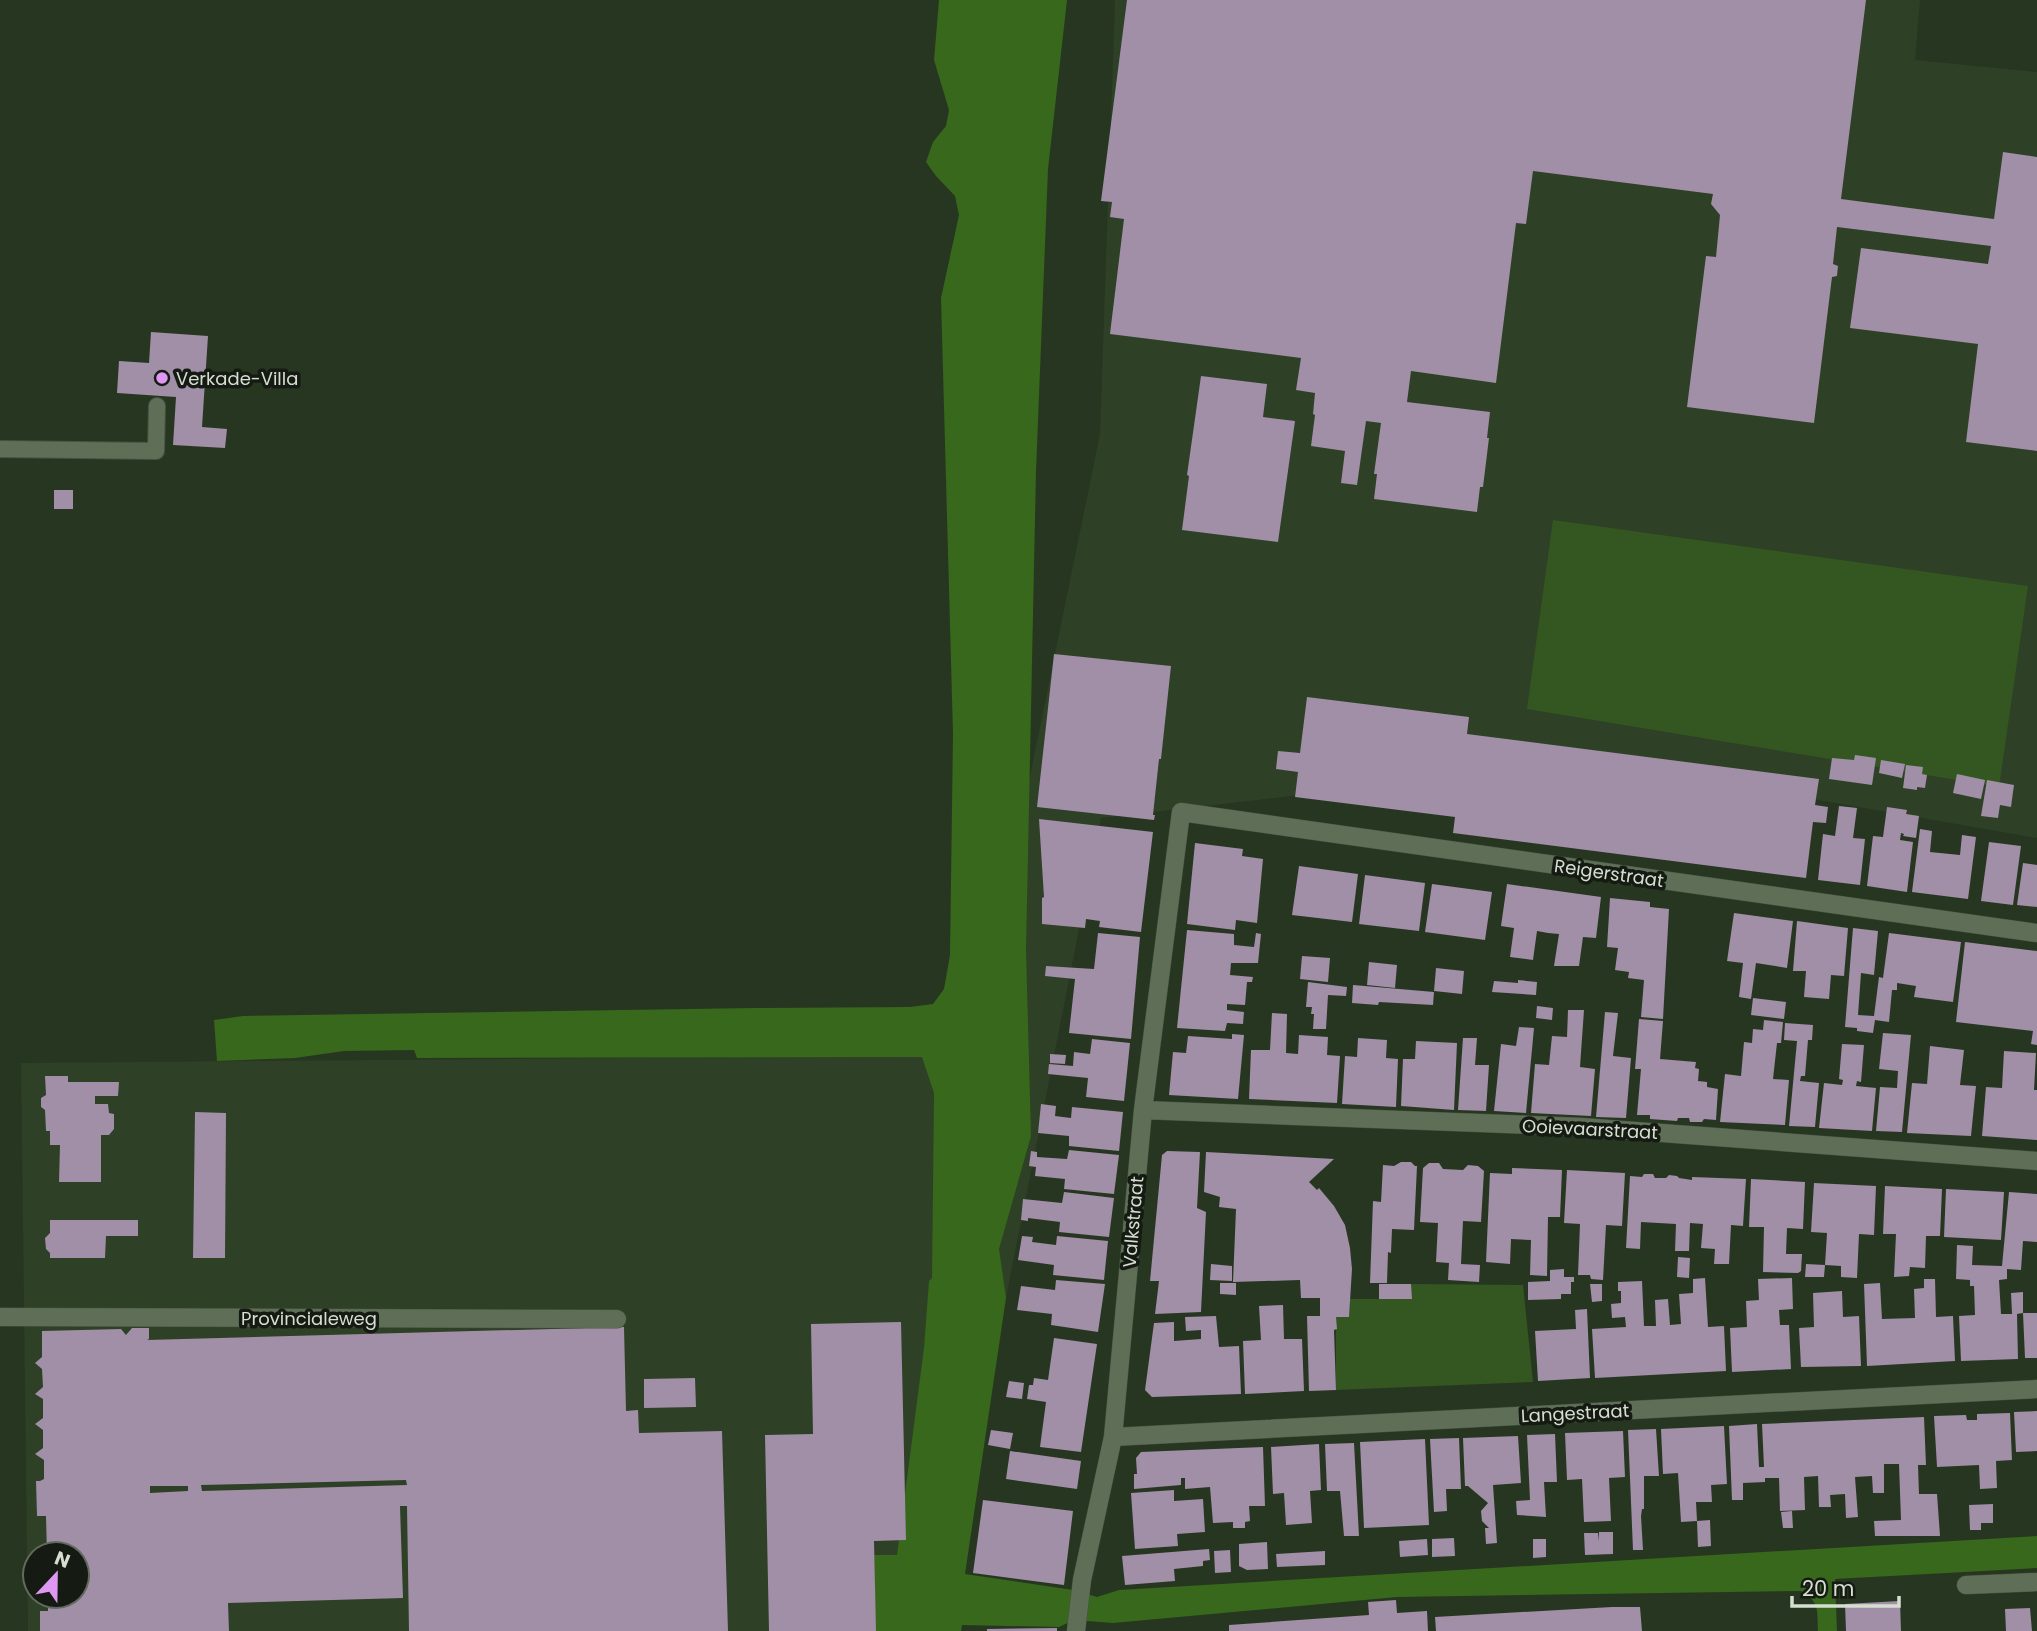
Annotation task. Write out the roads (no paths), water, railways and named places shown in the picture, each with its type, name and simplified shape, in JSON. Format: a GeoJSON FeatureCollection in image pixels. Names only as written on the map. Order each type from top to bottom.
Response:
{"type":"FeatureCollection","features":[{"type":"Feature","properties":{"kind":"street","name":"Reigerstraat"},"geometry":{"type":"LineString","coordinates":[[1181,812],[2037,933]]}},
{"type":"Feature","properties":{"kind":"street","name":"Valkstraat"},"geometry":{"type":"LineString","coordinates":[[1076,1631],[1082,1580],[1113,1437],[1143,1110],[1181,812]]}},
{"type":"Feature","properties":{"kind":"street","name":"Ooievaarstraat"},"geometry":{"type":"LineString","coordinates":[[1143,1110],[1581,1127],[2037,1161]]}},
{"type":"Feature","properties":{"kind":"street","name":"Provincialeweg"},"geometry":{"type":"LineString","coordinates":[[0,1317],[617,1320]]}},
{"type":"Feature","properties":{"kind":"street","name":"Langestraat"},"geometry":{"type":"LineString","coordinates":[[1113,1437],[2037,1389]]}},
{"type":"Feature","properties":{"kind":"street"},"geometry":{"type":"LineString","coordinates":[[1966,1585],[2037,1581]]}},
{"type":"Feature","properties":{"kind":"lane"},"geometry":{"type":"LineString","coordinates":[[0,449],[156,451],[157,406]]}},
{"type":"Feature","properties":{"kind":"place","name":"Verkade-Villa"},"geometry":{"type":"Point","coordinates":[162,378]}}]}
